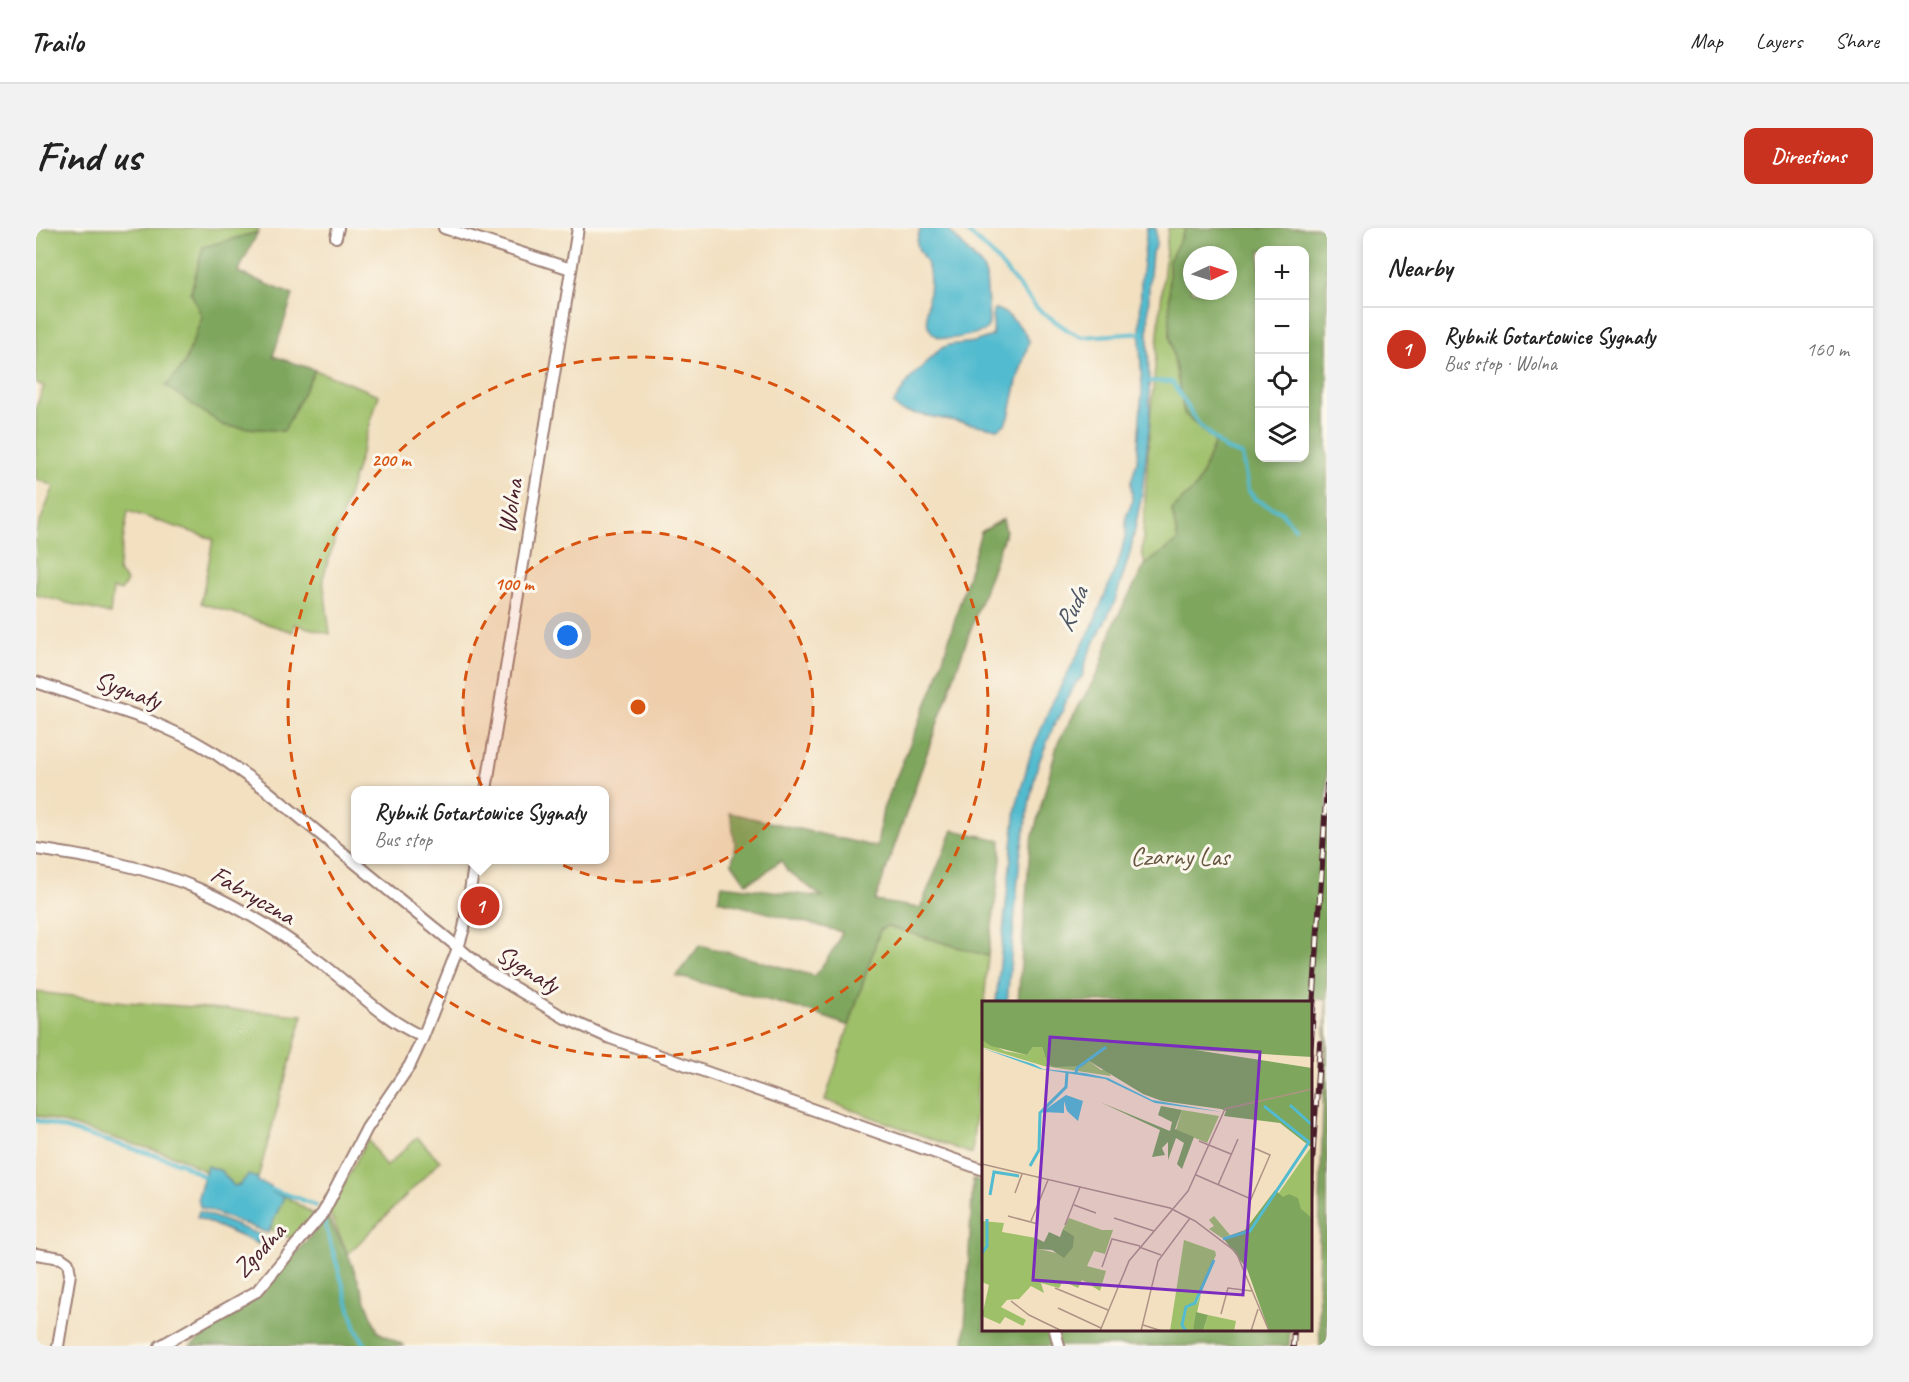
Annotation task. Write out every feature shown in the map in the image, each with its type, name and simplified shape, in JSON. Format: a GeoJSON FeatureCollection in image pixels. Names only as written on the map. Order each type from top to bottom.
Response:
{"type":"FeatureCollection","features":[{"type":"Feature","properties":{"kind":"street"},"geometry":{"type":"LineString","coordinates":[[444,228],[571,269]]}},
{"type":"Feature","properties":{"kind":"street","name":"Wolna"},"geometry":{"type":"LineString","coordinates":[[487,786],[578,228]]}},
{"type":"Feature","properties":{"kind":"street","name":"Sygnały"},"geometry":{"type":"LineString","coordinates":[[36,682],[159,725],[192,740],[264,788],[351,860]]}},
{"type":"Feature","properties":{"kind":"street","name":"Fabryczna"},"geometry":{"type":"LineString","coordinates":[[36,849],[70,854],[150,872],[214,896],[264,923],[320,962],[383,1015],[423,1037]]}},
{"type":"Feature","properties":{"kind":"street","name":"Sygnały"},"geometry":{"type":"LineString","coordinates":[[356,864],[488,972],[565,1018],[610,1038],[982,1169]]}},
{"type":"Feature","properties":{"kind":"street"},"geometry":{"type":"LineString","coordinates":[[423,1037],[464,928],[474,864]]}},
{"type":"Feature","properties":{"kind":"street","name":"Zgodna"},"geometry":{"type":"LineString","coordinates":[[159,1346],[257,1291],[323,1213],[367,1128],[410,1065],[423,1037]]}},
{"type":"Feature","properties":{"kind":"street"},"geometry":{"type":"LineString","coordinates":[[36,1254],[61,1258],[68,1263],[70,1274],[58,1346]]}},
{"type":"Feature","properties":{"kind":"street"},"geometry":{"type":"LineString","coordinates":[[1055,1331],[1059,1346]]}},
{"type":"Feature","properties":{"kind":"green space"},"geometry":{"type":"Polygon","coordinates":[[[36,228],[259,228],[258,232],[203,247],[191,292],[202,317],[184,365],[224,426],[283,431],[315,370],[379,395],[323,578],[330,634],[294,624],[293,632],[201,603],[213,539],[128,511],[118,571],[127,581],[121,591],[113,589],[110,614],[36,595],[36,532],[54,486],[36,479],[36,407],[44,386],[36,383],[36,228]]]}},
{"type":"Feature","properties":{"kind":"green space"},"geometry":{"type":"Polygon","coordinates":[[[1168,228],[1186,228],[1169,261],[1170,337],[1184,413],[1215,442],[1197,486],[1172,510],[1178,541],[1145,565],[1142,552],[1150,420],[1168,228]]]}},
{"type":"Feature","properties":{"kind":"green space","name":"Czarny Las"},"geometry":{"type":"Polygon","coordinates":[[[1186,228],[1327,228],[1327,1346],[1320,1346],[1318,1279],[1326,1000],[1310,998],[1310,1001],[1018,1001],[1030,847],[1058,742],[1099,671],[1114,623],[1145,565],[1178,541],[1172,510],[1197,486],[1215,442],[1184,413],[1170,337],[1169,261],[1186,228]]]}},
{"type":"Feature","properties":{"kind":"green space"},"geometry":{"type":"Polygon","coordinates":[[[258,232],[238,272],[293,295],[273,356],[315,370],[284,431],[224,426],[166,386],[184,365],[202,317],[191,292],[203,247],[258,232]]]}},
{"type":"Feature","properties":{"kind":"green space"},"geometry":{"type":"Polygon","coordinates":[[[1003,519],[1006,531],[875,901],[920,908],[953,830],[1001,840],[1001,861],[988,956],[887,926],[880,930],[849,1026],[805,1010],[676,976],[700,945],[815,976],[836,946],[842,932],[718,900],[722,885],[822,897],[787,870],[781,860],[762,875],[746,883],[732,863],[735,843],[730,813],[877,847],[883,809],[937,679],[981,532],[1003,519]]]}},
{"type":"Feature","properties":{"kind":"green space"},"geometry":{"type":"Polygon","coordinates":[[[887,926],[988,956],[984,1001],[982,1001],[982,1030],[972,1154],[825,1100],[880,930],[887,926]]]}},
{"type":"Feature","properties":{"kind":"green space"},"geometry":{"type":"Polygon","coordinates":[[[36,992],[126,1002],[303,1015],[258,1178],[248,1175],[240,1185],[234,1186],[221,1171],[208,1166],[206,1172],[181,1158],[36,1115],[36,992]]]}},
{"type":"Feature","properties":{"kind":"green space"},"geometry":{"type":"Polygon","coordinates":[[[417,1137],[440,1161],[348,1254],[329,1212],[368,1139],[386,1167],[417,1137]]]}},
{"type":"Feature","properties":{"kind":"green space"},"geometry":{"type":"Polygon","coordinates":[[[973,1179],[982,1182],[982,1331],[1290,1331],[1289,1346],[964,1346],[973,1179]]]}},
{"type":"Feature","properties":{"kind":"green space"},"geometry":{"type":"Polygon","coordinates":[[[285,1196],[315,1215],[295,1240],[267,1228],[279,1197],[285,1196]]]}},
{"type":"Feature","properties":{"kind":"green space"},"geometry":{"type":"Polygon","coordinates":[[[327,1216],[348,1254],[378,1332],[405,1346],[190,1346],[264,1292],[327,1216]]]}},
{"type":"Feature","properties":{"kind":"water"},"geometry":{"type":"Polygon","coordinates":[[[921,228],[947,228],[983,268],[986,276],[989,322],[984,331],[956,338],[938,337],[932,332],[928,325],[927,313],[929,271],[917,242],[921,228]]]}},
{"type":"Feature","properties":{"kind":"water"},"geometry":{"type":"Polygon","coordinates":[[[1147,228],[1156,228],[1156,246],[1152,252],[1149,286],[1150,420],[1142,494],[1130,553],[1115,601],[1087,658],[1082,677],[1063,706],[1064,710],[1055,723],[1037,767],[1020,857],[1007,1001],[996,1001],[1016,808],[1030,756],[1051,705],[1092,627],[1120,557],[1126,533],[1126,517],[1132,502],[1131,482],[1137,461],[1142,390],[1141,280],[1147,228]]]}},
{"type":"Feature","properties":{"kind":"water"},"geometry":{"type":"Polygon","coordinates":[[[995,309],[1005,313],[1015,322],[1029,342],[1009,417],[1005,424],[998,429],[901,411],[893,404],[909,380],[940,349],[992,336],[994,329],[992,316],[995,309]]]}},
{"type":"Feature","properties":{"kind":"water"},"geometry":{"type":"Polygon","coordinates":[[[207,1166],[221,1171],[234,1186],[240,1185],[248,1175],[258,1178],[258,1182],[271,1186],[272,1192],[284,1197],[268,1233],[200,1207],[198,1197],[207,1166]]]}},
{"type":"Feature","properties":{"kind":"water"},"geometry":{"type":"Polygon","coordinates":[[[199,1211],[263,1236],[258,1244],[197,1217],[199,1211]]]}},
{"type":"Feature","properties":{"kind":"waterway"},"geometry":{"type":"LineString","coordinates":[[963,228],[992,254],[1038,309],[1069,331],[1082,337],[1143,333]]}},
{"type":"Feature","properties":{"kind":"waterway"},"geometry":{"type":"LineString","coordinates":[[1146,381],[1172,382],[1199,425],[1225,449],[1242,455],[1248,490],[1255,499],[1281,512],[1295,528]]}},
{"type":"Feature","properties":{"kind":"waterway"},"geometry":{"type":"LineString","coordinates":[[36,1120],[181,1163],[208,1179]]}},
{"type":"Feature","properties":{"kind":"waterway"},"geometry":{"type":"LineString","coordinates":[[269,1189],[316,1206]]}},
{"type":"Feature","properties":{"kind":"waterway"},"geometry":{"type":"LineString","coordinates":[[324,1221],[356,1329],[366,1346]]}},
{"type":"Feature","properties":{"kind":"railway"},"geometry":{"type":"LineString","coordinates":[[1312,1025],[1327,785]]}},
{"type":"Feature","properties":{"kind":"railway"},"geometry":{"type":"LineString","coordinates":[[1312,1163],[1320,1043]]}},
{"type":"Feature","properties":{"kind":"railway"},"geometry":{"type":"LineString","coordinates":[[1293,1346],[1294,1331]]}},
{"type":"Feature","properties":{"kind":"place","name":"Rybnik Gotartowice Sygnały"},"geometry":{"type":"Point","coordinates":[480,906]}},
{"type":"Feature","properties":{"kind":"water label","name":"Ruda"},"geometry":{"type":"Point","coordinates":[1071,609]}}]}
